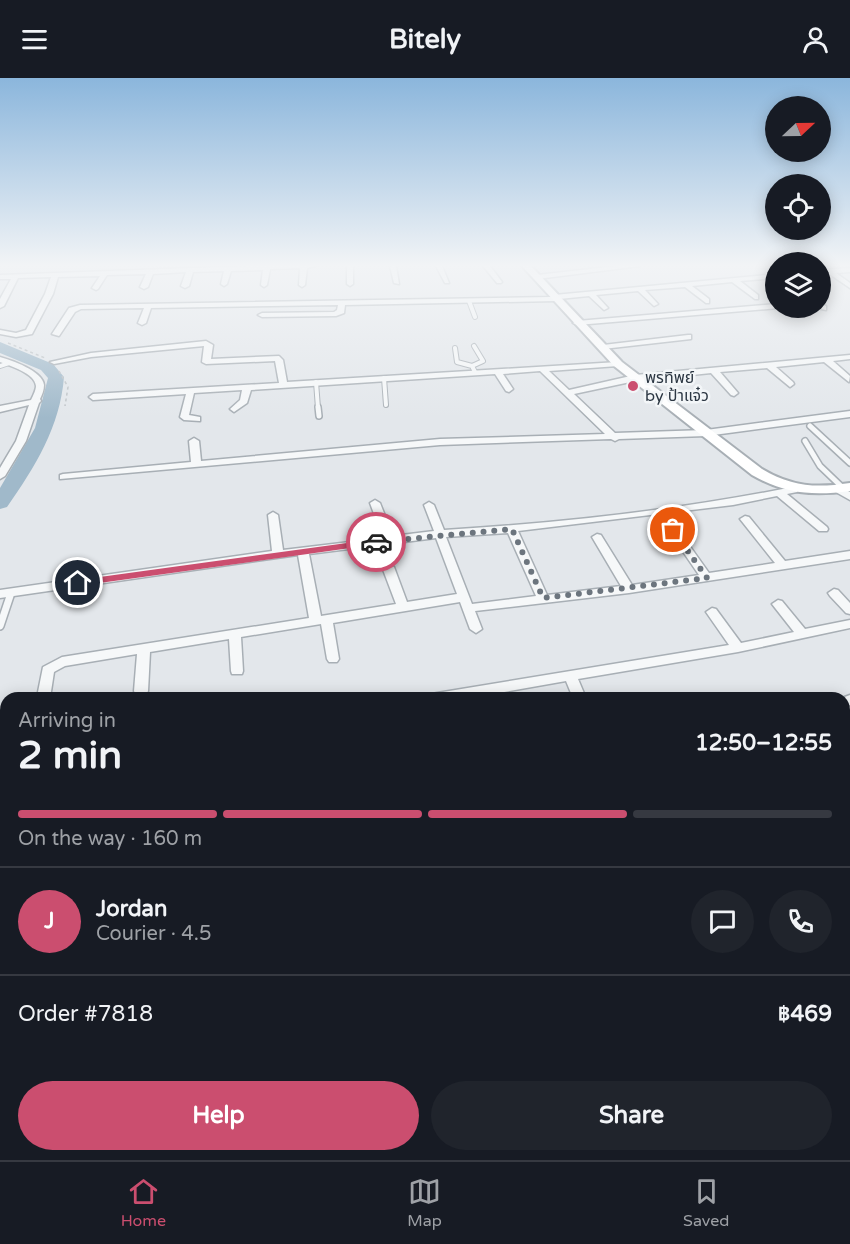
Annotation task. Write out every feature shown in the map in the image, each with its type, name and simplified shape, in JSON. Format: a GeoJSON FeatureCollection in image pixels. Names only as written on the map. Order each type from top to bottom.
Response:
{"type":"FeatureCollection","features":[{"type":"Feature","properties":{"kind":"street"},"geometry":{"type":"LineString","coordinates":[[0,332],[16,335],[29,332],[37,316]]}},
{"type":"Feature","properties":{"kind":"street"},"geometry":{"type":"LineString","coordinates":[[56,334],[69,316]]}},
{"type":"Feature","properties":{"kind":"street"},"geometry":{"type":"LineString","coordinates":[[142,323],[144,316]]}},
{"type":"Feature","properties":{"kind":"street"},"geometry":{"type":"LineString","coordinates":[[571,316],[618,364],[786,492],[824,529]]}},
{"type":"Feature","properties":{"kind":"street"},"geometry":{"type":"LineString","coordinates":[[577,323],[653,316]]}},
{"type":"Feature","properties":{"kind":"street"},"geometry":{"type":"LineString","coordinates":[[603,347],[688,337]]}},
{"type":"Feature","properties":{"kind":"street"},"geometry":{"type":"LineString","coordinates":[[54,362],[91,355],[206,343],[209,345],[206,362],[276,358],[279,360],[283,384]]}},
{"type":"Feature","properties":{"kind":"street"},"geometry":{"type":"LineString","coordinates":[[567,393],[635,378],[850,357]]}},
{"type":"Feature","properties":{"kind":"street"},"geometry":{"type":"LineString","coordinates":[[825,359],[849,379]]}},
{"type":"Feature","properties":{"kind":"street"},"geometry":{"type":"LineString","coordinates":[[0,476],[21,441],[37,401],[39,381],[28,371],[3,363]]}},
{"type":"Feature","properties":{"kind":"street"},"geometry":{"type":"LineString","coordinates":[[93,397],[384,378],[473,369],[497,371],[618,364]]}},
{"type":"Feature","properties":{"kind":"street"},"geometry":{"type":"LineString","coordinates":[[769,365],[790,384]]}},
{"type":"Feature","properties":{"kind":"street"},"geometry":{"type":"LineString","coordinates":[[541,368],[615,438]]}},
{"type":"Feature","properties":{"kind":"street"},"geometry":{"type":"LineString","coordinates":[[713,370],[734,393]]}},
{"type":"Feature","properties":{"kind":"street"},"geometry":{"type":"LineString","coordinates":[[497,371],[509,389]]}},
{"type":"Feature","properties":{"kind":"street"},"geometry":{"type":"LineString","coordinates":[[234,409],[244,401],[247,386]]}},
{"type":"Feature","properties":{"kind":"street"},"geometry":{"type":"LineString","coordinates":[[191,390],[184,417],[197,419]]}},
{"type":"Feature","properties":{"kind":"street"},"geometry":{"type":"LineString","coordinates":[[0,408],[37,401]]}},
{"type":"Feature","properties":{"kind":"street"},"geometry":{"type":"LineString","coordinates":[[63,477],[440,442],[615,438],[706,433],[850,414]]}},
{"type":"Feature","properties":{"kind":"street"},"geometry":{"type":"LineString","coordinates":[[194,441],[196,465]]}},
{"type":"Feature","properties":{"kind":"street"},"geometry":{"type":"LineString","coordinates":[[5,593],[389,540],[512,529],[786,492],[845,490]]}},
{"type":"Feature","properties":{"kind":"street"},"geometry":{"type":"LineString","coordinates":[[375,503],[389,540]]}},
{"type":"Feature","properties":{"kind":"street"},"geometry":{"type":"LineString","coordinates":[[429,505],[438,534],[476,629]]}},
{"type":"Feature","properties":{"kind":"street"},"geometry":{"type":"LineString","coordinates":[[273,515],[278,554]]}},
{"type":"Feature","properties":{"kind":"street"},"geometry":{"type":"LineString","coordinates":[[745,519],[783,566]]}},
{"type":"Feature","properties":{"kind":"street"},"geometry":{"type":"LineString","coordinates":[[512,529],[543,598]]}},
{"type":"Feature","properties":{"kind":"street"},"geometry":{"type":"LineString","coordinates":[[673,530],[707,578]]}},
{"type":"Feature","properties":{"kind":"street"},"geometry":{"type":"LineString","coordinates":[[597,537],[629,589]]}},
{"type":"Feature","properties":{"kind":"street"},"geometry":{"type":"LineString","coordinates":[[303,551],[333,659]]}},
{"type":"Feature","properties":{"kind":"street"},"geometry":{"type":"LineString","coordinates":[[45,692],[48,670],[54,664],[144,648],[403,607],[543,598],[629,589],[850,555]]}},
{"type":"Feature","properties":{"kind":"street"},"geometry":{"type":"LineString","coordinates":[[388,567],[403,607]]}},
{"type":"Feature","properties":{"kind":"street"},"geometry":{"type":"LineString","coordinates":[[834,593],[850,610]]}},
{"type":"Feature","properties":{"kind":"street"},"geometry":{"type":"LineString","coordinates":[[778,604],[803,635]]}},
{"type":"Feature","properties":{"kind":"street"},"geometry":{"type":"LineString","coordinates":[[712,612],[738,648]]}},
{"type":"Feature","properties":{"kind":"street"},"geometry":{"type":"LineString","coordinates":[[502,692],[569,675],[738,648],[850,624]]}},
{"type":"Feature","properties":{"kind":"street"},"geometry":{"type":"LineString","coordinates":[[235,634],[237,671]]}},
{"type":"Feature","properties":{"kind":"street"},"geometry":{"type":"LineString","coordinates":[[141,691],[144,648]]}},
{"type":"Feature","properties":{"kind":"street"},"geometry":{"type":"LineString","coordinates":[[569,675],[577,692]]}},
{"type":"Feature","properties":{"kind":"lane"},"geometry":{"type":"LineString","coordinates":[[455,348],[458,362],[473,369],[483,361],[474,346]]}},
{"type":"Feature","properties":{"kind":"lane"},"geometry":{"type":"LineString","coordinates":[[384,378],[386,405]]}},
{"type":"Feature","properties":{"kind":"lane"},"geometry":{"type":"LineString","coordinates":[[316,382],[319,416]]}},
{"type":"Feature","properties":{"kind":"lane"},"geometry":{"type":"LineString","coordinates":[[810,426],[850,463]]}},
{"type":"Feature","properties":{"kind":"lane"},"geometry":{"type":"LineString","coordinates":[[805,441],[820,466],[845,490]]}},
{"type":"Feature","properties":{"kind":"lane"},"geometry":{"type":"LineString","coordinates":[[0,626],[5,593]]}},
{"type":"Feature","properties":{"kind":"waterway"},"geometry":{"type":"LineString","coordinates":[[0,347],[47,367],[56,377],[54,395],[45,428],[29,459],[0,503]]}},
{"type":"Feature","properties":{"kind":"way so far"},"geometry":{"type":"LineString","coordinates":[[376,542],[438,534],[512,529],[543,598],[707,578],[673,530]]}},
{"type":"Feature","properties":{"kind":"place","name":"พรทิพย์ by ป้าแจ๋ว"},"geometry":{"type":"Point","coordinates":[633,386]}},
{"type":"Feature","properties":{"kind":"route"},"geometry":{"type":"LineString","coordinates":[[78,583],[376,542]]}}]}
